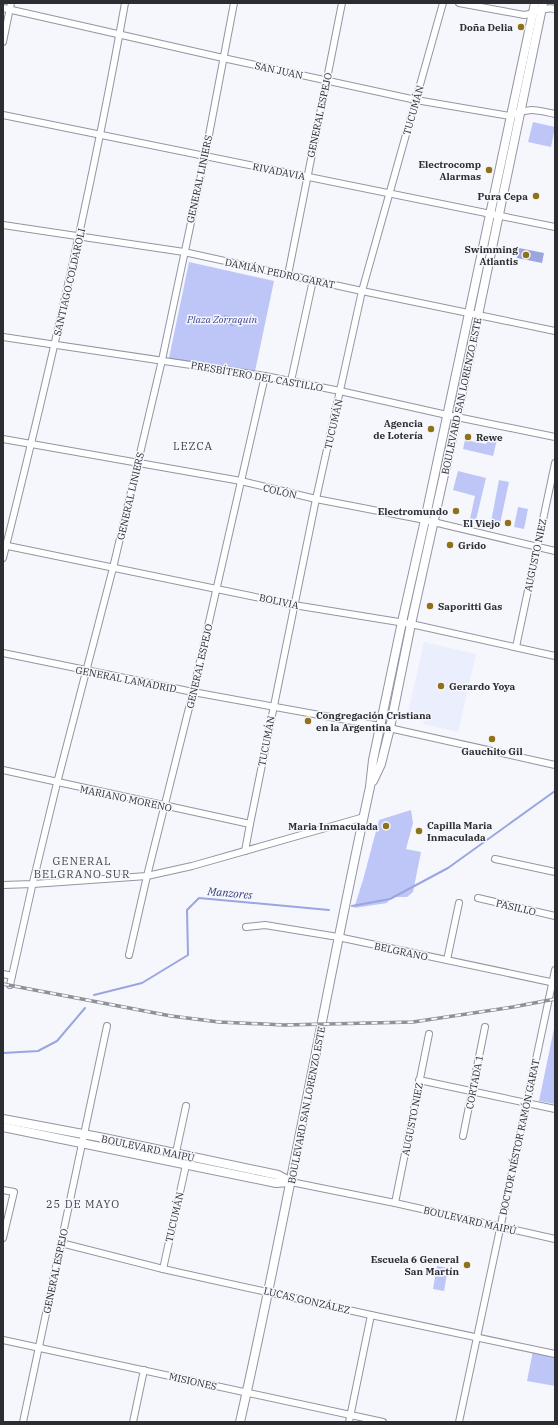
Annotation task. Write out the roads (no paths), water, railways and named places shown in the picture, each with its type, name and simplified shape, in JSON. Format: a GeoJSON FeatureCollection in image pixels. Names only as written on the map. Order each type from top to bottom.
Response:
{"type":"FeatureCollection","features":[{"type":"Feature","properties":{"kind":"main road","name":"BOULEVARD SAN LORENZO ESTE"},"geometry":{"type":"LineString","coordinates":[[240,1422],[269,1292],[338,937],[370,787],[373,760],[380,726],[535,3]]}},
{"type":"Feature","properties":{"kind":"main road","name":"BOULEVARD SAN LORENZO ESTE"},"geometry":{"type":"LineString","coordinates":[[370,787],[382,764],[390,728],[411,624],[500,216],[543,6]]}},
{"type":"Feature","properties":{"kind":"main road","name":"BOULEVARD MAIPÚ"},"geometry":{"type":"LineString","coordinates":[[3,1119],[186,1165],[276,1183],[291,1182]]}},
{"type":"Feature","properties":{"kind":"main road","name":"BOULEVARD MAIPÚ"},"geometry":{"type":"LineString","coordinates":[[3,1127],[83,1138],[175,1154],[278,1175],[291,1182]]}},
{"type":"Feature","properties":{"kind":"street","name":"SANTIAGO COLDAROLI"},"geometry":{"type":"LineString","coordinates":[[3,558],[55,344],[79,236],[101,135],[125,3]]}},
{"type":"Feature","properties":{"kind":"street","name":"GENERAL LINIERS"},"geometry":{"type":"LineString","coordinates":[[10,985],[57,783],[113,568],[162,360],[205,156],[234,3]]}},
{"type":"Feature","properties":{"kind":"street","name":"GENERAL ESPEJO"},"geometry":{"type":"LineString","coordinates":[[288,275],[342,3]]}},
{"type":"Feature","properties":{"kind":"street","name":"TUCUMÁN"},"geometry":{"type":"LineString","coordinates":[[245,851],[316,499],[362,291],[443,3]]}},
{"type":"Feature","properties":{"kind":"street"},"geometry":{"type":"LineString","coordinates":[[459,3],[524,15],[533,14],[543,6],[555,9]]}},
{"type":"Feature","properties":{"kind":"street","name":"SAN JUAN"},"geometry":{"type":"LineString","coordinates":[[3,8],[11,6],[120,35],[416,100],[510,116]]}},
{"type":"Feature","properties":{"kind":"street"},"geometry":{"type":"LineString","coordinates":[[3,42],[11,6]]}},
{"type":"Feature","properties":{"kind":"street"},"geometry":{"type":"LineString","coordinates":[[510,116],[521,111],[535,110],[555,114]]}},
{"type":"Feature","properties":{"kind":"street","name":"RIVADAVIA"},"geometry":{"type":"LineString","coordinates":[[3,115],[555,227]]}},
{"type":"Feature","properties":{"kind":"street","name":"DAMIÁN PEDRO GARAT"},"geometry":{"type":"LineString","coordinates":[[3,225],[184,252],[555,331]]}},
{"type":"Feature","properties":{"kind":"street"},"geometry":{"type":"LineString","coordinates":[[291,382],[313,280]]}},
{"type":"Feature","properties":{"kind":"street","name":"PRESBÍTERO DEL CASTILLO"},"geometry":{"type":"LineString","coordinates":[[3,337],[265,376],[555,437]]}},
{"type":"Feature","properties":{"kind":"street","name":"GENERAL ESPEJO"},"geometry":{"type":"LineString","coordinates":[[129,955],[164,806],[193,692],[265,376]]}},
{"type":"Feature","properties":{"kind":"street","name":"COLÓN"},"geometry":{"type":"LineString","coordinates":[[3,439],[241,482],[316,499],[425,520],[555,551]]}},
{"type":"Feature","properties":{"kind":"street","name":"AUGUSTO NIEZ"},"geometry":{"type":"LineString","coordinates":[[516,647],[537,547],[552,491],[555,463]]}},
{"type":"Feature","properties":{"kind":"street","name":"BOLIVIA"},"geometry":{"type":"LineString","coordinates":[[5,545],[294,605],[402,622],[555,656]]}},
{"type":"Feature","properties":{"kind":"street","name":"GENERAL LAMADRID"},"geometry":{"type":"LineString","coordinates":[[3,653],[193,692],[390,728],[555,765]]}},
{"type":"Feature","properties":{"kind":"street","name":"MARIANO MORENO"},"geometry":{"type":"LineString","coordinates":[[3,770],[250,824]]}},
{"type":"Feature","properties":{"kind":"street"},"geometry":{"type":"LineString","coordinates":[[3,885],[147,876],[192,866],[364,817]]}},
{"type":"Feature","properties":{"kind":"street"},"geometry":{"type":"LineString","coordinates":[[495,858],[555,872]]}},
{"type":"Feature","properties":{"kind":"street","name":"PASILLO"},"geometry":{"type":"LineString","coordinates":[[478,898],[555,916]]}},
{"type":"Feature","properties":{"kind":"street"},"geometry":{"type":"LineString","coordinates":[[447,960],[458,903]]}},
{"type":"Feature","properties":{"kind":"street","name":"BELGRANO"},"geometry":{"type":"LineString","coordinates":[[246,927],[265,925],[338,937],[554,983]]}},
{"type":"Feature","properties":{"kind":"street","name":"DOCTOR NÉSTOR RAMÓN GARAT"},"geometry":{"type":"LineString","coordinates":[[459,1422],[554,983],[555,970]]}},
{"type":"Feature","properties":{"kind":"street"},"geometry":{"type":"LineString","coordinates":[[3,974],[12,976]]}},
{"type":"Feature","properties":{"kind":"street","name":"GENERAL ESPEJO"},"geometry":{"type":"LineString","coordinates":[[23,1422],[107,1026]]}},
{"type":"Feature","properties":{"kind":"street","name":"CORTADA 1"},"geometry":{"type":"LineString","coordinates":[[463,1136],[485,1027]]}},
{"type":"Feature","properties":{"kind":"street","name":"AUGUSTO NIEZ"},"geometry":{"type":"LineString","coordinates":[[395,1203],[429,1034]]}},
{"type":"Feature","properties":{"kind":"street"},"geometry":{"type":"LineString","coordinates":[[419,1080],[555,1109]]}},
{"type":"Feature","properties":{"kind":"street"},"geometry":{"type":"LineString","coordinates":[[173,1162],[186,1106]]}},
{"type":"Feature","properties":{"kind":"street","name":"TUCUMÁN"},"geometry":{"type":"LineString","coordinates":[[163,1269],[186,1165]]}},
{"type":"Feature","properties":{"kind":"street","name":"BOULEVARD MAIPÚ"},"geometry":{"type":"LineString","coordinates":[[291,1182],[395,1203],[555,1239]]}},
{"type":"Feature","properties":{"kind":"street"},"geometry":{"type":"LineString","coordinates":[[3,1190],[14,1192],[3,1238]]}},
{"type":"Feature","properties":{"kind":"street","name":"LUCAS GONZÁLEZ"},"geometry":{"type":"LineString","coordinates":[[61,1243],[163,1269],[555,1354]]}},
{"type":"Feature","properties":{"kind":"street"},"geometry":{"type":"LineString","coordinates":[[349,1419],[371,1315]]}},
{"type":"Feature","properties":{"kind":"street","name":"MISIONES"},"geometry":{"type":"LineString","coordinates":[[3,1340],[246,1393],[349,1419],[383,1422]]}},
{"type":"Feature","properties":{"kind":"street"},"geometry":{"type":"LineString","coordinates":[[133,1422],[144,1370]]}},
{"type":"Feature","properties":{"kind":"waterway","name":"Manzores"},"geometry":{"type":"LineString","coordinates":[[352,906],[390,899],[448,868],[555,791]]}},
{"type":"Feature","properties":{"kind":"waterway","name":"Manzores"},"geometry":{"type":"LineString","coordinates":[[94,995],[142,983],[188,955],[187,910],[199,898],[329,910]]}},
{"type":"Feature","properties":{"kind":"waterway","name":"Manzores"},"geometry":{"type":"LineString","coordinates":[[3,1053],[38,1051],[57,1041],[85,1008]]}},
{"type":"Feature","properties":{"kind":"railway"},"geometry":{"type":"LineString","coordinates":[[3,984],[171,1016],[219,1022],[284,1025],[413,1022],[555,999]]}},
{"type":"Feature","properties":{"kind":"place","name":"Doña Delia"},"geometry":{"type":"Point","coordinates":[521,27]}},
{"type":"Feature","properties":{"kind":"place","name":"Electrocomp Alarmas"},"geometry":{"type":"Point","coordinates":[489,170]}},
{"type":"Feature","properties":{"kind":"place","name":"Pura Cepa"},"geometry":{"type":"Point","coordinates":[536,196]}},
{"type":"Feature","properties":{"kind":"place","name":"Swimming Atlantis"},"geometry":{"type":"Point","coordinates":[526,255]}},
{"type":"Feature","properties":{"kind":"place","name":"Agencia de Lotería"},"geometry":{"type":"Point","coordinates":[431,429]}},
{"type":"Feature","properties":{"kind":"place","name":"Rewe"},"geometry":{"type":"Point","coordinates":[468,437]}},
{"type":"Feature","properties":{"kind":"place","name":"Electromundo"},"geometry":{"type":"Point","coordinates":[456,511]}},
{"type":"Feature","properties":{"kind":"place","name":"El Viejo"},"geometry":{"type":"Point","coordinates":[508,523]}},
{"type":"Feature","properties":{"kind":"place","name":"Grido"},"geometry":{"type":"Point","coordinates":[450,545]}},
{"type":"Feature","properties":{"kind":"place","name":"Saporitti Gas"},"geometry":{"type":"Point","coordinates":[430,606]}},
{"type":"Feature","properties":{"kind":"place","name":"Gerardo Yoya"},"geometry":{"type":"Point","coordinates":[441,686]}},
{"type":"Feature","properties":{"kind":"place","name":"Congregación Cristiana en la Argentina"},"geometry":{"type":"Point","coordinates":[308,721]}},
{"type":"Feature","properties":{"kind":"place","name":"Gauchito Gil"},"geometry":{"type":"Point","coordinates":[492,739]}},
{"type":"Feature","properties":{"kind":"place","name":"Maria Inmaculada"},"geometry":{"type":"Point","coordinates":[386,826]}},
{"type":"Feature","properties":{"kind":"place","name":"Capilla Maria Inmaculada"},"geometry":{"type":"Point","coordinates":[419,831]}},
{"type":"Feature","properties":{"kind":"place","name":"Escuela 6 General San Martín"},"geometry":{"type":"Point","coordinates":[467,1265]}},
{"type":"Feature","properties":{"kind":"district","name":"LEZCA"},"geometry":{"type":"Point","coordinates":[193,446]}},
{"type":"Feature","properties":{"kind":"district","name":"GENERAL BELGRANO SUR"},"geometry":{"type":"Point","coordinates":[82,867]}},
{"type":"Feature","properties":{"kind":"district","name":"25 DE MAYO"},"geometry":{"type":"Point","coordinates":[83,1204]}},
{"type":"Feature","properties":{"kind":"park label","name":"Plaza Zorraquín"},"geometry":{"type":"Point","coordinates":[222,319]}}]}
